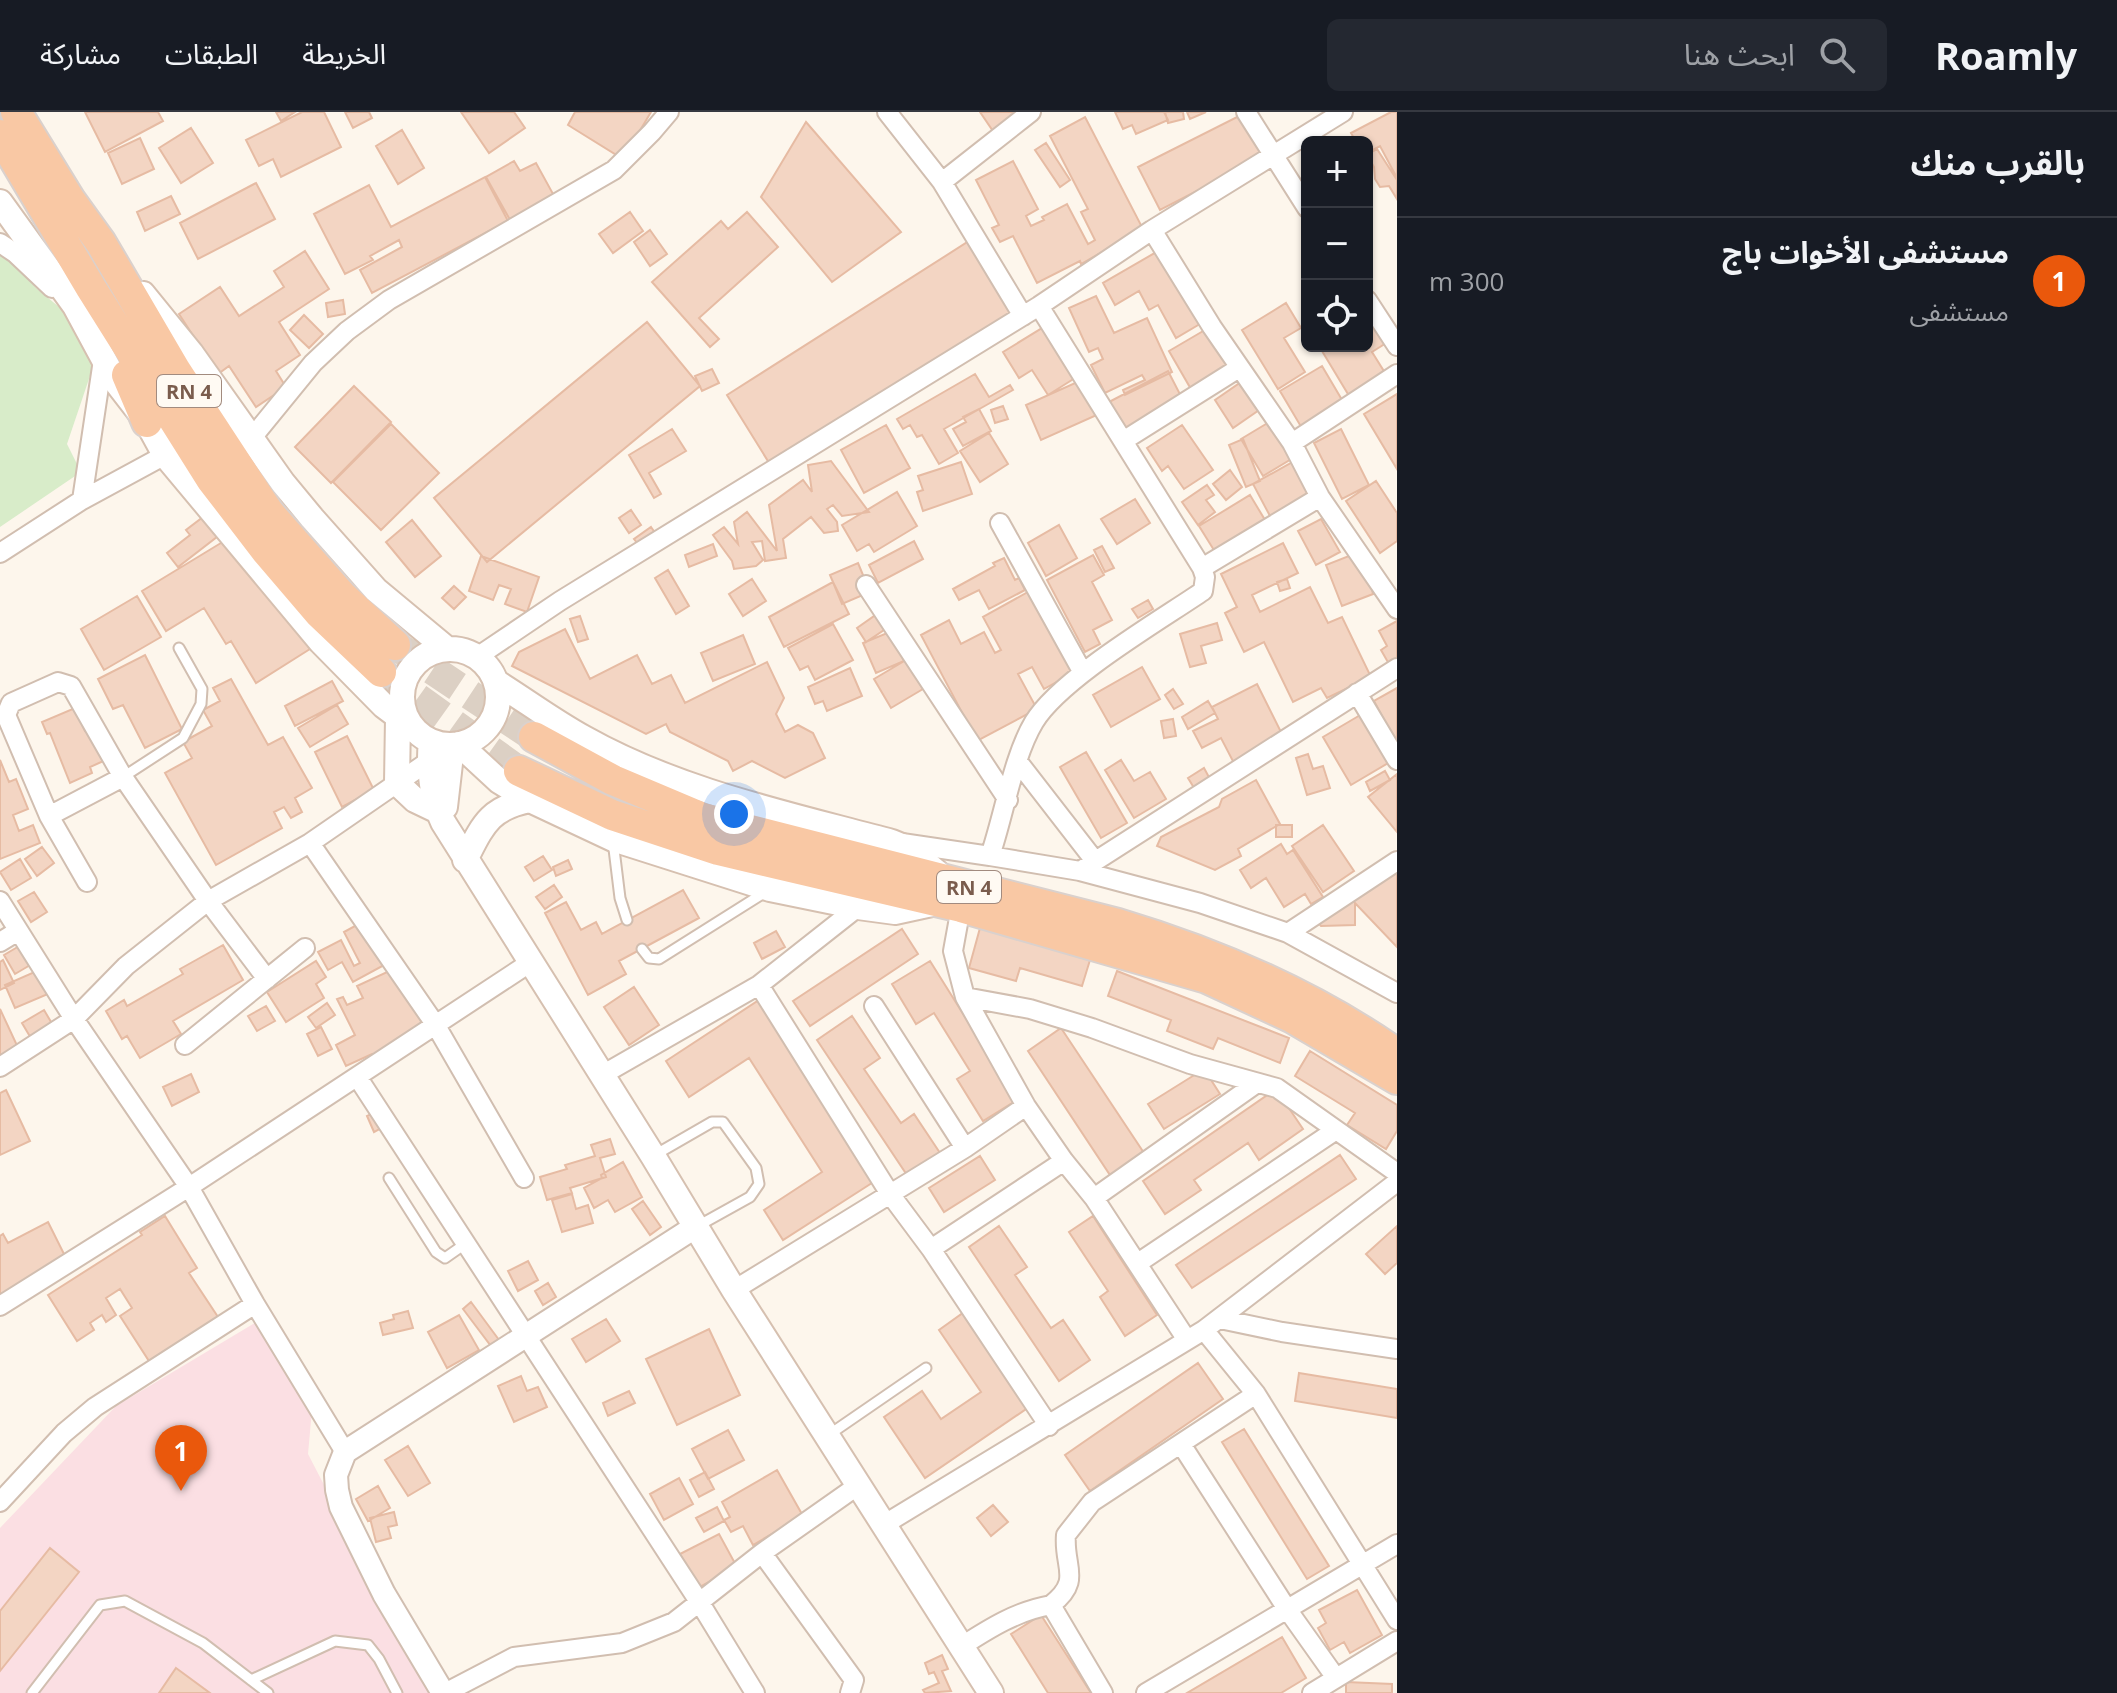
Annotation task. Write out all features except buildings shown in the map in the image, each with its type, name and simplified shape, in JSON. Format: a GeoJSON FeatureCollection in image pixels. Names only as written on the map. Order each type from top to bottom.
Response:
{"type":"FeatureCollection","features":[{"type":"Feature","properties":{"kind":"highway","name":"RN 4"},"geometry":{"type":"LineString","coordinates":[[16,112],[19,153],[83,297],[220,491],[267,552],[320,614],[381,672]]}},
{"type":"Feature","properties":{"kind":"highway","name":"RN 4"},"geometry":{"type":"LineString","coordinates":[[0,135],[101,243],[176,371],[269,513],[341,595],[395,645]]}},
{"type":"Feature","properties":{"kind":"highway"},"geometry":{"type":"LineString","coordinates":[[83,297],[147,422]]}},
{"type":"Feature","properties":{"kind":"highway","name":"RN 4"},"geometry":{"type":"LineString","coordinates":[[534,737],[613,780],[703,818],[1207,978],[1293,1018],[1397,1079]]}},
{"type":"Feature","properties":{"kind":"highway","name":"RN 4"},"geometry":{"type":"LineString","coordinates":[[519,771],[612,815],[718,850],[950,897],[1118,924],[1222,958],[1341,1017],[1397,1054]]}},
{"type":"Feature","properties":{"kind":"main road"},"geometry":{"type":"LineString","coordinates":[[19,153],[28,112]]}},
{"type":"Feature","properties":{"kind":"main road"},"geometry":{"type":"LineString","coordinates":[[0,202],[83,297],[103,360],[147,422],[165,455],[321,642],[430,740],[530,800],[613,839],[770,889],[895,912],[950,897],[918,855],[892,842],[705,790],[644,766],[584,738],[496,682]]}},
{"type":"Feature","properties":{"kind":"main road"},"geometry":{"type":"LineString","coordinates":[[101,243],[191,353],[283,483],[376,590],[447,649]]}},
{"type":"Feature","properties":{"kind":"main road"},"geometry":{"type":"LineString","coordinates":[[430,740],[477,738],[492,722],[499,697],[496,682],[477,657],[463,650],[432,652],[419,660],[403,686],[402,701],[430,740],[440,816],[734,1290],[991,1693]]}},
{"type":"Feature","properties":{"kind":"main road"},"geometry":{"type":"LineString","coordinates":[[430,740],[397,783],[415,800],[440,816]]}},
{"type":"Feature","properties":{"kind":"main road"},"geometry":{"type":"LineString","coordinates":[[465,860],[492,814],[513,803],[530,800]]}},
{"type":"Feature","properties":{"kind":"street"},"geometry":{"type":"LineString","coordinates":[[251,439],[313,363],[347,331],[389,300],[614,170],[669,112]]}},
{"type":"Feature","properties":{"kind":"street"},"geometry":{"type":"LineString","coordinates":[[887,112],[942,182],[1123,441],[1205,577],[1203,591],[1083,673],[1035,721],[990,856]]}},
{"type":"Feature","properties":{"kind":"street"},"geometry":{"type":"LineString","coordinates":[[942,182],[1031,112]]}},
{"type":"Feature","properties":{"kind":"street"},"geometry":{"type":"LineString","coordinates":[[1246,112],[1301,199]]}},
{"type":"Feature","properties":{"kind":"street"},"geometry":{"type":"LineString","coordinates":[[477,657],[560,601],[1031,311],[1152,230],[1343,112]]}},
{"type":"Feature","properties":{"kind":"street"},"geometry":{"type":"LineString","coordinates":[[1152,230],[1239,368],[1292,443],[1320,497],[1397,609]]}},
{"type":"Feature","properties":{"kind":"street"},"geometry":{"type":"LineString","coordinates":[[0,243],[15,253],[61,298],[83,297]]}},
{"type":"Feature","properties":{"kind":"street"},"geometry":{"type":"LineString","coordinates":[[1373,309],[1397,346]]}},
{"type":"Feature","properties":{"kind":"street"},"geometry":{"type":"LineString","coordinates":[[82,500],[103,360]]}},
{"type":"Feature","properties":{"kind":"street"},"geometry":{"type":"LineString","coordinates":[[1123,441],[1239,368]]}},
{"type":"Feature","properties":{"kind":"street"},"geometry":{"type":"LineString","coordinates":[[1292,443],[1397,374]]}},
{"type":"Feature","properties":{"kind":"street"},"geometry":{"type":"LineString","coordinates":[[0,553],[82,500],[165,455]]}},
{"type":"Feature","properties":{"kind":"street"},"geometry":{"type":"LineString","coordinates":[[1202,568],[1320,497]]}},
{"type":"Feature","properties":{"kind":"street"},"geometry":{"type":"LineString","coordinates":[[1000,523],[1083,673]]}},
{"type":"Feature","properties":{"kind":"street"},"geometry":{"type":"LineString","coordinates":[[866,585],[1008,800]]}},
{"type":"Feature","properties":{"kind":"street"},"geometry":{"type":"LineString","coordinates":[[1087,866],[1397,668]]}},
{"type":"Feature","properties":{"kind":"street"},"geometry":{"type":"LineString","coordinates":[[87,882],[49,816],[7,724],[6,709],[11,703],[53,683],[67,683],[123,777],[208,901],[267,979]]}},
{"type":"Feature","properties":{"kind":"street"},"geometry":{"type":"LineString","coordinates":[[1357,693],[1397,760]]}},
{"type":"Feature","properties":{"kind":"street"},"geometry":{"type":"LineString","coordinates":[[0,1067],[74,1019],[126,966],[208,901],[310,843],[397,783],[430,740]]}},
{"type":"Feature","properties":{"kind":"street"},"geometry":{"type":"LineString","coordinates":[[1019,763],[1087,866]]}},
{"type":"Feature","properties":{"kind":"street"},"geometry":{"type":"LineString","coordinates":[[49,816],[123,777]]}},
{"type":"Feature","properties":{"kind":"street"},"geometry":{"type":"LineString","coordinates":[[892,842],[1087,866],[1288,933],[1397,993]]}},
{"type":"Feature","properties":{"kind":"street"},"geometry":{"type":"LineString","coordinates":[[310,843],[435,1024],[524,1178]]}},
{"type":"Feature","properties":{"kind":"street"},"geometry":{"type":"LineString","coordinates":[[1288,933],[1397,861]]}},
{"type":"Feature","properties":{"kind":"street"},"geometry":{"type":"LineString","coordinates":[[950,897],[953,951],[965,997],[1026,1106],[1094,1198],[1187,1340]]}},
{"type":"Feature","properties":{"kind":"street"},"geometry":{"type":"LineString","coordinates":[[0,901],[74,1019],[189,1187],[255,1304],[345,1452]]}},
{"type":"Feature","properties":{"kind":"street"},"geometry":{"type":"LineString","coordinates":[[602,1075],[759,985],[858,907]]}},
{"type":"Feature","properties":{"kind":"street"},"geometry":{"type":"LineString","coordinates":[[0,942],[18,931]]}},
{"type":"Feature","properties":{"kind":"street"},"geometry":{"type":"LineString","coordinates":[[185,1045],[305,948]]}},
{"type":"Feature","properties":{"kind":"street"},"geometry":{"type":"LineString","coordinates":[[0,1306],[358,1078],[531,962]]}},
{"type":"Feature","properties":{"kind":"street"},"geometry":{"type":"LineString","coordinates":[[759,985],[890,1194],[931,1249],[1049,1426]]}},
{"type":"Feature","properties":{"kind":"street"},"geometry":{"type":"LineString","coordinates":[[965,997],[1030,1009],[1190,1064],[1277,1088],[1397,1173]]}},
{"type":"Feature","properties":{"kind":"street"},"geometry":{"type":"LineString","coordinates":[[874,1006],[965,1148]]}},
{"type":"Feature","properties":{"kind":"street"},"geometry":{"type":"LineString","coordinates":[[358,1078],[700,1603],[755,1693]]}},
{"type":"Feature","properties":{"kind":"street"},"geometry":{"type":"LineString","coordinates":[[1094,1198],[1257,1083]]}},
{"type":"Feature","properties":{"kind":"street"},"geometry":{"type":"LineString","coordinates":[[734,1290],[965,1148],[1026,1106]]}},
{"type":"Feature","properties":{"kind":"street"},"geometry":{"type":"LineString","coordinates":[[1138,1263],[1336,1130]]}},
{"type":"Feature","properties":{"kind":"street"},"geometry":{"type":"LineString","coordinates":[[931,1249],[1064,1161]]}},
{"type":"Feature","properties":{"kind":"street"},"geometry":{"type":"LineString","coordinates":[[885,1524],[1212,1324],[1397,1182]]}},
{"type":"Feature","properties":{"kind":"street"},"geometry":{"type":"LineString","coordinates":[[695,1227],[345,1452],[336,1475],[341,1507],[384,1594],[444,1693],[514,1657],[622,1643],[674,1622],[762,1553],[860,1484]]}},
{"type":"Feature","properties":{"kind":"street"},"geometry":{"type":"LineString","coordinates":[[0,1502],[64,1433],[95,1407],[255,1304]]}},
{"type":"Feature","properties":{"kind":"street"},"geometry":{"type":"LineString","coordinates":[[1212,1324],[1397,1349]]}},
{"type":"Feature","properties":{"kind":"street"},"geometry":{"type":"LineString","coordinates":[[1212,1324],[1397,1620]]}},
{"type":"Feature","properties":{"kind":"street"},"geometry":{"type":"LineString","coordinates":[[962,1646],[990,1627],[1034,1608],[1051,1605],[1068,1589],[1071,1577],[1065,1543],[1071,1526],[1092,1502],[1256,1394]]}},
{"type":"Feature","properties":{"kind":"street"},"geometry":{"type":"LineString","coordinates":[[1181,1444],[1287,1609],[1336,1678]]}},
{"type":"Feature","properties":{"kind":"street"},"geometry":{"type":"LineString","coordinates":[[1146,1693],[1397,1544]]}},
{"type":"Feature","properties":{"kind":"street"},"geometry":{"type":"LineString","coordinates":[[762,1553],[854,1680],[850,1693]]}},
{"type":"Feature","properties":{"kind":"street"},"geometry":{"type":"LineString","coordinates":[[1051,1605],[1103,1693]]}},
{"type":"Feature","properties":{"kind":"street"},"geometry":{"type":"LineString","coordinates":[[1312,1693],[1397,1641]]}},
{"type":"Feature","properties":{"kind":"lane"},"geometry":{"type":"LineString","coordinates":[[123,777],[183,738],[201,704],[202,689],[179,648]]}},
{"type":"Feature","properties":{"kind":"lane"},"geometry":{"type":"LineString","coordinates":[[613,839],[620,898],[627,920]]}},
{"type":"Feature","properties":{"kind":"lane"},"geometry":{"type":"LineString","coordinates":[[642,949],[649,958],[659,959],[770,889]]}},
{"type":"Feature","properties":{"kind":"lane"},"geometry":{"type":"LineString","coordinates":[[653,1156],[712,1122],[723,1122],[756,1168],[759,1184],[750,1197],[695,1227]]}},
{"type":"Feature","properties":{"kind":"lane"},"geometry":{"type":"LineString","coordinates":[[389,1178],[436,1252],[445,1258],[465,1244]]}},
{"type":"Feature","properties":{"kind":"lane"},"geometry":{"type":"LineString","coordinates":[[828,1435],[926,1368]]}},
{"type":"Feature","properties":{"kind":"lane"},"geometry":{"type":"LineString","coordinates":[[32,1693],[100,1605],[125,1601],[203,1643],[268,1693]]}},
{"type":"Feature","properties":{"kind":"lane"},"geometry":{"type":"LineString","coordinates":[[251,1680],[335,1641],[351,1642],[368,1645],[397,1693]]}},
{"type":"Feature","properties":{"kind":"shaded area"},"geometry":{"type":"Polygon","coordinates":[[[258,1321],[312,1410],[308,1454],[432,1693],[0,1693],[0,1528],[116,1406],[258,1321]]]}},
{"type":"Feature","properties":{"kind":"green space"},"geometry":{"type":"Polygon","coordinates":[[[0,249],[36,288],[70,316],[93,367],[67,444],[81,472],[0,527],[0,249]]]}},
{"type":"Feature","properties":{"kind":"tunnel"},"geometry":{"type":"LineString","coordinates":[[395,645],[534,737]]}},
{"type":"Feature","properties":{"kind":"tunnel"},"geometry":{"type":"LineString","coordinates":[[381,672],[519,771]]}},
{"type":"Feature","properties":{"kind":"place","name":"مستشفى الأخوات باج"},"geometry":{"type":"Point","coordinates":[181,1491]}}]}
